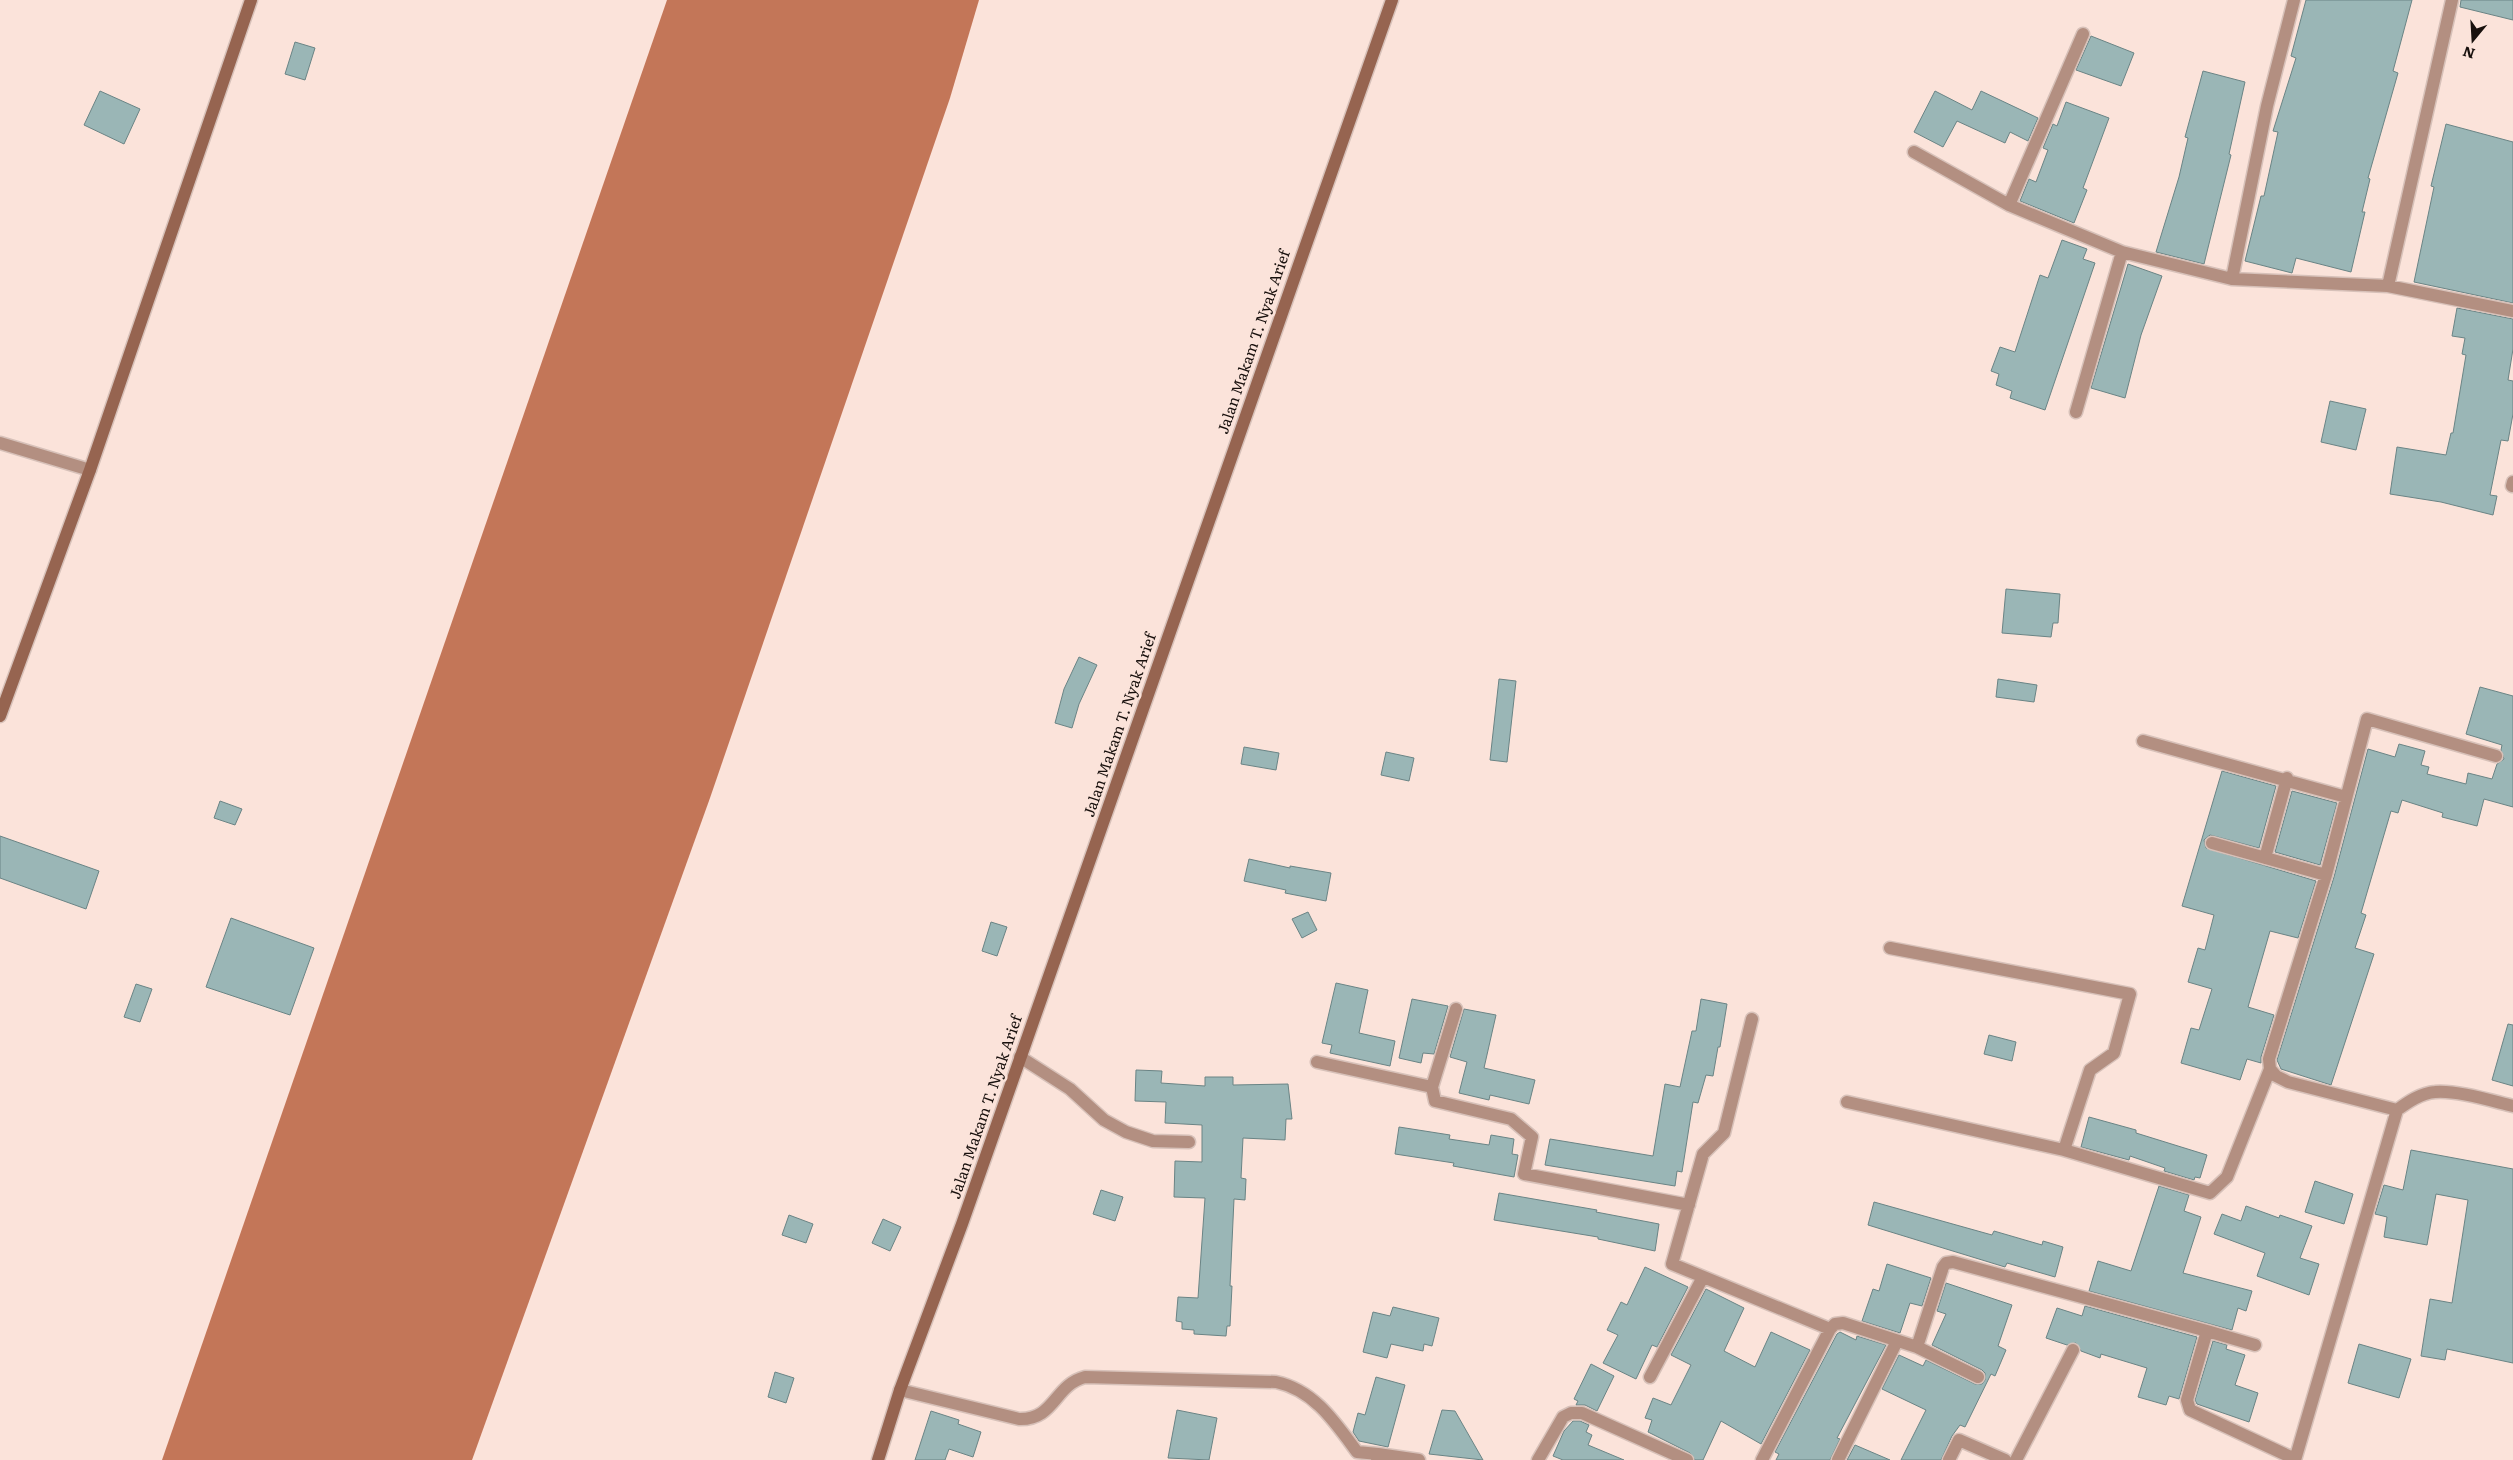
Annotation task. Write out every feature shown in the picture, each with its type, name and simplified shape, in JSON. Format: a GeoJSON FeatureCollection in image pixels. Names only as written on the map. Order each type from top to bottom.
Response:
{"type":"FeatureCollection","features":[{"type":"Feature","properties":{"kind":"street"},"geometry":{"type":"LineString","coordinates":[[0,716],[90,470],[251,0]]}},
{"type":"Feature","properties":{"kind":"street","name":"Jalan Makam T. Nyak Arief"},"geometry":{"type":"LineString","coordinates":[[878,1460],[900,1390],[1020,1057],[1392,0]]}},
{"type":"Feature","properties":{"kind":"street"},"geometry":{"type":"LineString","coordinates":[[2232,279],[2267,106],[2294,0]]}},
{"type":"Feature","properties":{"kind":"street"},"geometry":{"type":"LineString","coordinates":[[2388,286],[2452,0]]}},
{"type":"Feature","properties":{"kind":"street"},"geometry":{"type":"LineString","coordinates":[[2009,205],[2083,34]]}},
{"type":"Feature","properties":{"kind":"street"},"geometry":{"type":"LineString","coordinates":[[1914,152],[2009,205],[2122,252],[2232,279],[2388,286],[2513,311]]}},
{"type":"Feature","properties":{"kind":"street"},"geometry":{"type":"LineString","coordinates":[[2076,412],[2122,252]]}},
{"type":"Feature","properties":{"kind":"street"},"geometry":{"type":"LineString","coordinates":[[0,443],[90,470]]}},
{"type":"Feature","properties":{"kind":"street"},"geometry":{"type":"LineString","coordinates":[[1847,1102],[2064,1150],[2210,1193],[2227,1176],[2270,1069],[2269,1059],[2326,875],[2367,719],[2496,756]]}},
{"type":"Feature","properties":{"kind":"street"},"geometry":{"type":"LineString","coordinates":[[2143,741],[2286,778],[2346,796]]}},
{"type":"Feature","properties":{"kind":"street"},"geometry":{"type":"LineString","coordinates":[[2265,858],[2286,778]]}},
{"type":"Feature","properties":{"kind":"street"},"geometry":{"type":"LineString","coordinates":[[2212,843],[2326,875]]}},
{"type":"Feature","properties":{"kind":"street"},"geometry":{"type":"LineString","coordinates":[[1890,948],[2130,994],[2114,1053],[2090,1070],[2064,1150]]}},
{"type":"Feature","properties":{"kind":"street"},"geometry":{"type":"LineString","coordinates":[[1456,1009],[1432,1087],[1435,1101],[1511,1119],[1532,1137],[1524,1174],[1689,1205]]}},
{"type":"Feature","properties":{"kind":"street"},"geometry":{"type":"LineString","coordinates":[[1752,1019],[1724,1133],[1703,1154],[1672,1264],[1830,1329]]}},
{"type":"Feature","properties":{"kind":"street"},"geometry":{"type":"LineString","coordinates":[[1020,1057],[1070,1089],[1104,1120],[1126,1132],[1153,1140],[1189,1142]]}},
{"type":"Feature","properties":{"kind":"street"},"geometry":{"type":"LineString","coordinates":[[1317,1062],[1432,1087]]}},
{"type":"Feature","properties":{"kind":"street"},"geometry":{"type":"LineString","coordinates":[[2270,1069],[2276,1076],[2288,1082],[2397,1110]]}},
{"type":"Feature","properties":{"kind":"street"},"geometry":{"type":"LineString","coordinates":[[2207,1331],[2187,1400],[2187,1406],[2190,1410],[2295,1460],[2397,1110],[2415,1098],[2436,1092],[2513,1106]]}},
{"type":"Feature","properties":{"kind":"street"},"geometry":{"type":"LineString","coordinates":[[1917,1347],[1943,1267],[1946,1263],[1953,1262],[2255,1345]]}},
{"type":"Feature","properties":{"kind":"street"},"geometry":{"type":"LineString","coordinates":[[1650,1377],[1703,1277]]}},
{"type":"Feature","properties":{"kind":"street"},"geometry":{"type":"LineString","coordinates":[[1766,1459],[1830,1329],[1835,1324],[1843,1323],[1917,1347],[1978,1377]]}},
{"type":"Feature","properties":{"kind":"street"},"geometry":{"type":"LineString","coordinates":[[1838,1460],[1897,1341]]}},
{"type":"Feature","properties":{"kind":"street"},"geometry":{"type":"LineString","coordinates":[[2016,1460],[2074,1350]]}},
{"type":"Feature","properties":{"kind":"street"},"geometry":{"type":"LineString","coordinates":[[900,1390],[1019,1419],[1030,1419],[1038,1418],[1067,1386],[1085,1377],[1276,1382],[1296,1388],[1313,1399],[1357,1452],[1378,1457],[1419,1460]]}},
{"type":"Feature","properties":{"kind":"street"},"geometry":{"type":"LineString","coordinates":[[1538,1460],[1563,1417],[1571,1413],[1582,1413],[1687,1460]]}},
{"type":"Feature","properties":{"kind":"street"},"geometry":{"type":"LineString","coordinates":[[1949,1460],[1959,1440],[2005,1460]]}},
{"type":"Feature","properties":{"kind":"shaded area"},"geometry":{"type":"Polygon","coordinates":[[[667,0],[979,0],[950,98],[710,798],[472,1460],[162,1460],[667,0]]]}},
{"type":"Feature","properties":{"kind":"building"},"geometry":{"type":"Polygon","coordinates":[[[2306,0],[2412,0],[2393,71],[2398,73],[2368,178],[2370,179],[2362,212],[2365,212],[2351,272],[2296,258],[2292,273],[2245,261],[2261,196],[2264,196],[2278,132],[2273,131],[2296,58],[2291,56],[2306,0]]]}},
{"type":"Feature","properties":{"kind":"building"},"geometry":{"type":"Polygon","coordinates":[[[2461,0],[2513,0],[2513,20],[2460,7],[2461,0]]]}},
{"type":"Feature","properties":{"kind":"building"},"geometry":{"type":"Polygon","coordinates":[[[2091,36],[2134,53],[2121,86],[2076,70],[2091,36]]]}},
{"type":"Feature","properties":{"kind":"building"},"geometry":{"type":"Polygon","coordinates":[[[295,42],[315,48],[305,80],[285,74],[295,42]]]}},
{"type":"Feature","properties":{"kind":"building"},"geometry":{"type":"Polygon","coordinates":[[[2203,71],[2245,82],[2229,154],[2231,155],[2204,264],[2156,252],[2179,177],[2188,138],[2185,137],[2203,71]]]}},
{"type":"Feature","properties":{"kind":"building"},"geometry":{"type":"Polygon","coordinates":[[[100,91],[140,109],[124,144],[84,125],[100,91]]]}},
{"type":"Feature","properties":{"kind":"building"},"geometry":{"type":"Polygon","coordinates":[[[1935,91],[1972,110],[1981,91],[2038,118],[2028,141],[2010,132],[2005,143],[1957,121],[1943,147],[1914,132],[1935,91]]]}},
{"type":"Feature","properties":{"kind":"building"},"geometry":{"type":"Polygon","coordinates":[[[2066,102],[2109,118],[2083,188],[2087,190],[2074,223],[2020,201],[2029,179],[2036,182],[2048,150],[2043,148],[2053,124],[2057,126],[2066,102]]]}},
{"type":"Feature","properties":{"kind":"building"},"geometry":{"type":"Polygon","coordinates":[[[2446,124],[2513,142],[2513,303],[2414,282],[2434,187],[2431,186],[2446,124]]]}},
{"type":"Feature","properties":{"kind":"building"},"geometry":{"type":"Polygon","coordinates":[[[2062,240],[2087,249],[2083,259],[2095,263],[2045,410],[2010,398],[2012,391],[1996,385],[1999,374],[1991,371],[2000,347],[2015,352],[2040,275],[2048,278],[2062,240]]]}},
{"type":"Feature","properties":{"kind":"building"},"geometry":{"type":"Polygon","coordinates":[[[2128,264],[2162,276],[2141,335],[2125,398],[2091,388],[2128,264]]]}},
{"type":"Feature","properties":{"kind":"building"},"geometry":{"type":"Polygon","coordinates":[[[2457,308],[2513,319],[2513,349],[2508,380],[2513,381],[2513,414],[2508,441],[2501,440],[2490,495],[2497,496],[2493,515],[2441,502],[2390,494],[2397,447],[2446,455],[2451,433],[2453,433],[2466,355],[2462,354],[2465,338],[2452,336],[2457,308]]]}},
{"type":"Feature","properties":{"kind":"building"},"geometry":{"type":"Polygon","coordinates":[[[2330,401],[2366,409],[2356,450],[2321,442],[2330,401]]]}},
{"type":"Feature","properties":{"kind":"building"},"geometry":{"type":"Polygon","coordinates":[[[2006,589],[2060,594],[2058,623],[2053,623],[2051,637],[2002,633],[2006,589]]]}},
{"type":"Feature","properties":{"kind":"building"},"geometry":{"type":"Polygon","coordinates":[[[1079,657],[1097,665],[1079,704],[1072,728],[1055,723],[1064,689],[1079,657]]]}},
{"type":"Feature","properties":{"kind":"building"},"geometry":{"type":"Polygon","coordinates":[[[1499,679],[1516,681],[1507,762],[1490,760],[1499,679]]]}},
{"type":"Feature","properties":{"kind":"building"},"geometry":{"type":"Polygon","coordinates":[[[1998,679],[2037,685],[2034,702],[1996,697],[1998,679]]]}},
{"type":"Feature","properties":{"kind":"building"},"geometry":{"type":"Polygon","coordinates":[[[2480,687],[2513,696],[2513,807],[2484,799],[2477,826],[2442,817],[2443,813],[2402,800],[2398,813],[2391,811],[2361,913],[2366,915],[2355,948],[2374,954],[2331,1085],[2281,1069],[2277,1060],[2334,877],[2368,749],[2395,757],[2399,744],[2425,751],[2421,765],[2429,767],[2427,774],[2466,784],[2468,773],[2492,779],[2497,764],[2504,759],[2501,750],[2502,745],[2466,734],[2480,687]]]}},
{"type":"Feature","properties":{"kind":"building"},"geometry":{"type":"Polygon","coordinates":[[[1244,747],[1279,753],[1276,770],[1241,764],[1244,747]]]}},
{"type":"Feature","properties":{"kind":"building"},"geometry":{"type":"Polygon","coordinates":[[[1386,752],[1414,758],[1409,781],[1381,775],[1386,752]]]}},
{"type":"Feature","properties":{"kind":"building"},"geometry":{"type":"Polygon","coordinates":[[[2222,771],[2276,786],[2259,848],[2210,835],[2204,840],[2206,848],[2316,881],[2298,938],[2270,931],[2248,1007],[2274,1015],[2261,1057],[2261,1063],[2247,1059],[2240,1080],[2181,1063],[2191,1028],[2199,1030],[2212,989],[2188,982],[2198,948],[2205,950],[2214,915],[2182,906],[2222,771]]]}},
{"type":"Feature","properties":{"kind":"building"},"geometry":{"type":"Polygon","coordinates":[[[2292,791],[2337,803],[2320,865],[2275,852],[2292,791]]]}},
{"type":"Feature","properties":{"kind":"building"},"geometry":{"type":"Polygon","coordinates":[[[220,801],[242,809],[235,825],[214,818],[220,801]]]}},
{"type":"Feature","properties":{"kind":"building"},"geometry":{"type":"Polygon","coordinates":[[[0,836],[99,871],[86,909],[0,878],[0,836]]]}},
{"type":"Feature","properties":{"kind":"building"},"geometry":{"type":"Polygon","coordinates":[[[1249,859],[1290,868],[1290,866],[1331,873],[1326,901],[1285,893],[1286,890],[1244,881],[1249,859]]]}},
{"type":"Feature","properties":{"kind":"building"},"geometry":{"type":"Polygon","coordinates":[[[1308,912],[1317,930],[1302,938],[1292,919],[1308,912]]]}},
{"type":"Feature","properties":{"kind":"building"},"geometry":{"type":"Polygon","coordinates":[[[231,918],[314,948],[290,1015],[206,987],[231,918]]]}},
{"type":"Feature","properties":{"kind":"building"},"geometry":{"type":"Polygon","coordinates":[[[991,922],[1007,927],[997,956],[982,951],[991,922]]]}},
{"type":"Feature","properties":{"kind":"building"},"geometry":{"type":"Polygon","coordinates":[[[1336,983],[1368,990],[1359,1033],[1395,1041],[1390,1066],[1330,1053],[1332,1045],[1322,1043],[1336,983]]]}},
{"type":"Feature","properties":{"kind":"building"},"geometry":{"type":"Polygon","coordinates":[[[136,984],[152,989],[140,1022],[124,1017],[136,984]]]}},
{"type":"Feature","properties":{"kind":"building"},"geometry":{"type":"Polygon","coordinates":[[[1412,999],[1448,1006],[1434,1054],[1423,1053],[1421,1063],[1399,1058],[1412,999]]]}},
{"type":"Feature","properties":{"kind":"building"},"geometry":{"type":"Polygon","coordinates":[[[1701,999],[1727,1004],[1713,1076],[1706,1075],[1698,1103],[1693,1102],[1682,1172],[1677,1171],[1675,1186],[1545,1165],[1550,1139],[1653,1156],[1665,1084],[1680,1087],[1692,1031],[1696,1031],[1701,999]]]}},
{"type":"Feature","properties":{"kind":"building"},"geometry":{"type":"Polygon","coordinates":[[[1464,1009],[1496,1015],[1484,1068],[1535,1080],[1529,1104],[1490,1095],[1489,1100],[1459,1093],[1467,1062],[1450,1057],[1464,1009]]]}},
{"type":"Feature","properties":{"kind":"building"},"geometry":{"type":"Polygon","coordinates":[[[2508,1024],[2513,1025],[2513,1086],[2492,1080],[2508,1024]]]}},
{"type":"Feature","properties":{"kind":"building"},"geometry":{"type":"Polygon","coordinates":[[[1989,1035],[2016,1042],[2012,1061],[1984,1054],[1989,1035]]]}},
{"type":"Feature","properties":{"kind":"building"},"geometry":{"type":"Polygon","coordinates":[[[1136,1070],[1162,1071],[1161,1083],[1205,1086],[1205,1077],[1233,1077],[1233,1085],[1288,1084],[1292,1119],[1286,1119],[1285,1140],[1243,1138],[1241,1178],[1246,1179],[1245,1200],[1234,1199],[1230,1326],[1227,1326],[1226,1336],[1194,1334],[1194,1330],[1182,1329],[1182,1322],[1176,1321],[1178,1297],[1198,1298],[1205,1198],[1174,1197],[1175,1161],[1202,1162],[1202,1125],[1165,1123],[1166,1102],[1135,1101],[1136,1070]]]}},
{"type":"Feature","properties":{"kind":"building"},"geometry":{"type":"Polygon","coordinates":[[[2089,1117],[2136,1130],[2136,1133],[2207,1155],[2200,1178],[2195,1177],[2194,1180],[2164,1171],[2165,1168],[2130,1156],[2129,1160],[2081,1147],[2089,1117]]]}},
{"type":"Feature","properties":{"kind":"building"},"geometry":{"type":"Polygon","coordinates":[[[1399,1127],[1450,1135],[1449,1139],[1489,1145],[1491,1135],[1514,1139],[1512,1154],[1518,1155],[1514,1177],[1453,1166],[1454,1163],[1395,1154],[1399,1127]]]}},
{"type":"Feature","properties":{"kind":"building"},"geometry":{"type":"Polygon","coordinates":[[[2411,1150],[2513,1169],[2513,1363],[2447,1349],[2445,1360],[2421,1356],[2430,1299],[2452,1303],[2468,1200],[2436,1194],[2427,1245],[2384,1237],[2387,1217],[2375,1214],[2384,1185],[2403,1190],[2411,1150]]]}},
{"type":"Feature","properties":{"kind":"building"},"geometry":{"type":"Polygon","coordinates":[[[2315,1181],[2353,1194],[2344,1224],[2305,1212],[2315,1181]]]}},
{"type":"Feature","properties":{"kind":"building"},"geometry":{"type":"Polygon","coordinates":[[[2159,1186],[2189,1195],[2184,1211],[2201,1217],[2183,1273],[2252,1291],[2246,1311],[2238,1308],[2232,1330],[2089,1291],[2098,1261],[2131,1271],[2159,1186]]]}},
{"type":"Feature","properties":{"kind":"building"},"geometry":{"type":"Polygon","coordinates":[[[1101,1190],[1123,1197],[1115,1221],[1093,1214],[1101,1190]]]}},
{"type":"Feature","properties":{"kind":"building"},"geometry":{"type":"Polygon","coordinates":[[[1499,1193],[1597,1210],[1596,1212],[1659,1224],[1655,1251],[1598,1239],[1598,1237],[1494,1220],[1499,1193]]]}},
{"type":"Feature","properties":{"kind":"building"},"geometry":{"type":"Polygon","coordinates":[[[1874,1202],[1992,1235],[1994,1231],[2042,1245],[2043,1241],[2063,1247],[2055,1277],[2007,1263],[2005,1267],[1868,1225],[1874,1202]]]}},
{"type":"Feature","properties":{"kind":"building"},"geometry":{"type":"Polygon","coordinates":[[[2246,1206],[2279,1218],[2280,1215],[2312,1226],[2300,1258],[2319,1264],[2309,1295],[2257,1276],[2265,1253],[2214,1234],[2222,1214],[2241,1221],[2246,1206]]]}},
{"type":"Feature","properties":{"kind":"building"},"geometry":{"type":"Polygon","coordinates":[[[789,1215],[813,1224],[806,1243],[782,1235],[789,1215]]]}},
{"type":"Feature","properties":{"kind":"building"},"geometry":{"type":"Polygon","coordinates":[[[883,1219],[901,1227],[890,1251],[872,1243],[883,1219]]]}},
{"type":"Feature","properties":{"kind":"building"},"geometry":{"type":"Polygon","coordinates":[[[1887,1264],[1931,1278],[1922,1306],[1910,1303],[1900,1333],[1862,1321],[1873,1289],[1879,1291],[1887,1264]]]}},
{"type":"Feature","properties":{"kind":"building"},"geometry":{"type":"Polygon","coordinates":[[[1645,1267],[1688,1287],[1657,1347],[1652,1345],[1636,1379],[1603,1363],[1618,1335],[1607,1330],[1621,1302],[1627,1305],[1645,1267]]]}},
{"type":"Feature","properties":{"kind":"building"},"geometry":{"type":"Polygon","coordinates":[[[1946,1283],[2012,1305],[1998,1346],[2006,1350],[1995,1376],[1991,1374],[1965,1427],[1960,1425],[1952,1436],[1941,1460],[1901,1460],[1926,1410],[1882,1389],[1899,1355],[1923,1366],[1926,1360],[1975,1384],[1982,1384],[1985,1380],[1985,1373],[1982,1370],[1932,1345],[1946,1314],[1937,1311],[1946,1283]]]}},
{"type":"Feature","properties":{"kind":"building"},"geometry":{"type":"Polygon","coordinates":[[[1706,1289],[1744,1308],[1724,1351],[1755,1367],[1771,1332],[1810,1350],[1761,1444],[1721,1421],[1703,1460],[1695,1460],[1690,1453],[1648,1432],[1652,1420],[1645,1418],[1653,1398],[1671,1405],[1691,1365],[1671,1355],[1706,1289]]]}},
{"type":"Feature","properties":{"kind":"building"},"geometry":{"type":"Polygon","coordinates":[[[2085,1306],[2197,1337],[2179,1399],[2169,1396],[2166,1405],[2138,1397],[2147,1368],[2101,1354],[2100,1358],[2081,1351],[2076,1343],[2067,1345],[2046,1338],[2057,1308],[2082,1316],[2085,1306]]]}},
{"type":"Feature","properties":{"kind":"building"},"geometry":{"type":"Polygon","coordinates":[[[1393,1307],[1439,1318],[1432,1346],[1424,1344],[1423,1351],[1391,1344],[1387,1358],[1363,1352],[1373,1312],[1390,1316],[1393,1307]]]}},
{"type":"Feature","properties":{"kind":"building"},"geometry":{"type":"Polygon","coordinates":[[[1840,1332],[1856,1340],[1857,1336],[1886,1345],[1837,1438],[1840,1439],[1830,1460],[1776,1460],[1779,1454],[1775,1452],[1837,1334],[1840,1332]]]}},
{"type":"Feature","properties":{"kind":"building"},"geometry":{"type":"Polygon","coordinates":[[[2213,1341],[2227,1345],[2226,1349],[2245,1355],[2235,1385],[2258,1393],[2249,1422],[2197,1404],[2195,1400],[2213,1341]]]}},
{"type":"Feature","properties":{"kind":"building"},"geometry":{"type":"Polygon","coordinates":[[[2359,1344],[2411,1359],[2399,1398],[2348,1383],[2359,1344]]]}},
{"type":"Feature","properties":{"kind":"building"},"geometry":{"type":"Polygon","coordinates":[[[1591,1364],[1614,1376],[1597,1411],[1585,1405],[1576,1405],[1578,1401],[1574,1399],[1591,1364]]]}},
{"type":"Feature","properties":{"kind":"building"},"geometry":{"type":"Polygon","coordinates":[[[775,1372],[794,1378],[786,1403],[768,1397],[775,1372]]]}},
{"type":"Feature","properties":{"kind":"building"},"geometry":{"type":"Polygon","coordinates":[[[1376,1377],[1405,1385],[1388,1447],[1359,1441],[1353,1432],[1358,1413],[1365,1415],[1376,1377]]]}},
{"type":"Feature","properties":{"kind":"building"},"geometry":{"type":"Polygon","coordinates":[[[1177,1410],[1217,1418],[1209,1460],[1168,1458],[1177,1410]]]}},
{"type":"Feature","properties":{"kind":"building"},"geometry":{"type":"Polygon","coordinates":[[[1442,1410],[1455,1411],[1483,1460],[1429,1454],[1442,1410]]]}},
{"type":"Feature","properties":{"kind":"building"},"geometry":{"type":"Polygon","coordinates":[[[931,1411],[959,1420],[958,1424],[981,1432],[973,1457],[949,1449],[945,1460],[915,1460],[931,1411]]]}},
{"type":"Feature","properties":{"kind":"building"},"geometry":{"type":"Polygon","coordinates":[[[1573,1421],[1580,1421],[1589,1425],[1586,1432],[1592,1435],[1588,1445],[1624,1460],[1563,1460],[1553,1456],[1564,1431],[1573,1421]]]}},
{"type":"Feature","properties":{"kind":"building"},"geometry":{"type":"Polygon","coordinates":[[[1855,1445],[1890,1460],[1847,1460],[1855,1445]]]}}]}
